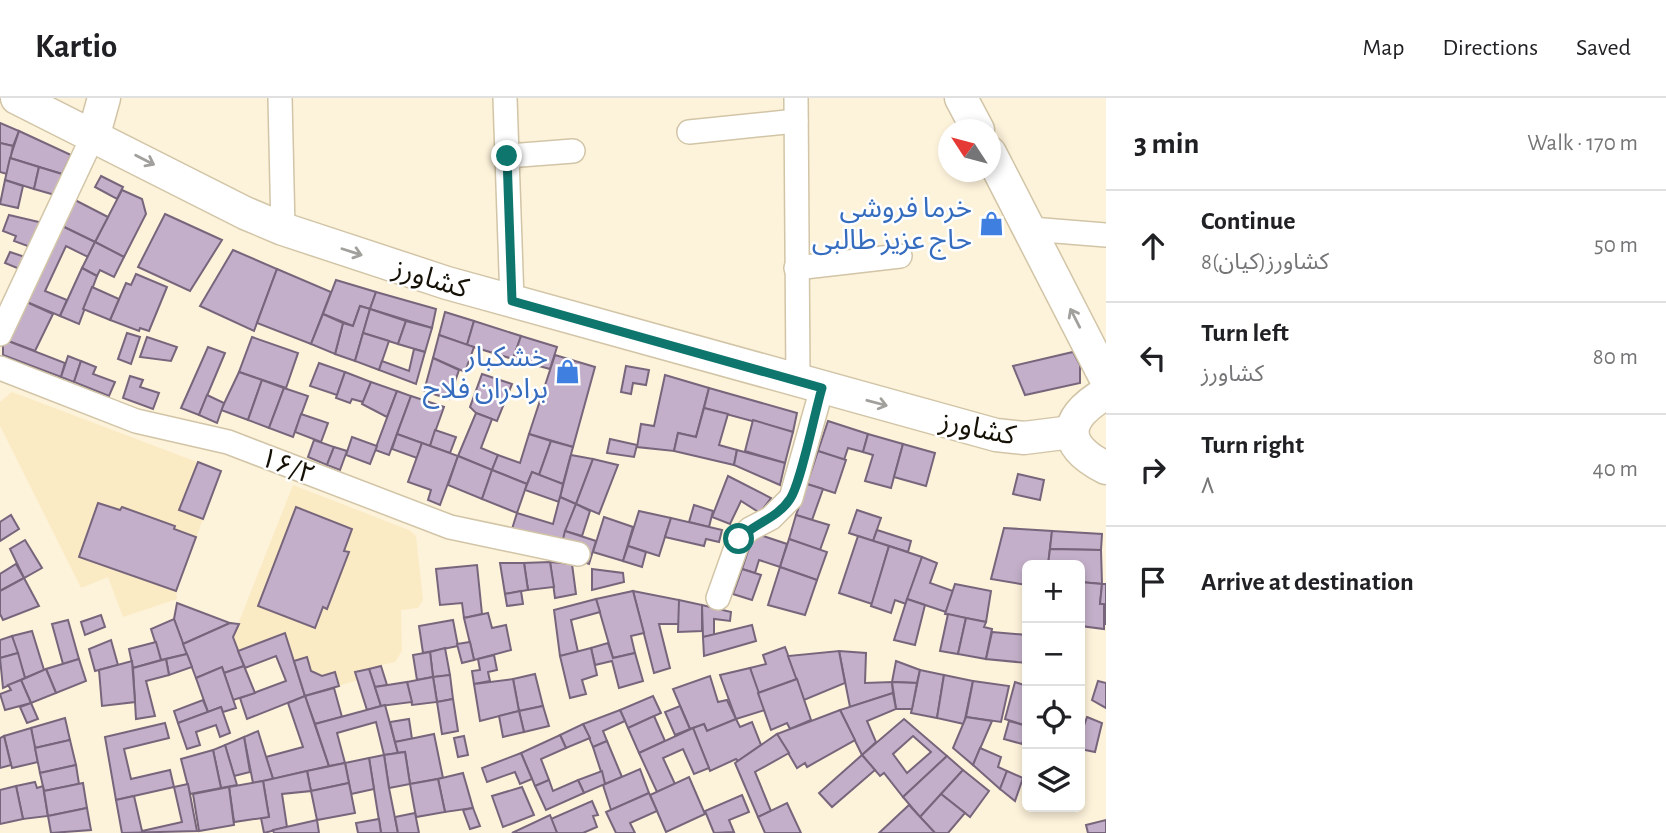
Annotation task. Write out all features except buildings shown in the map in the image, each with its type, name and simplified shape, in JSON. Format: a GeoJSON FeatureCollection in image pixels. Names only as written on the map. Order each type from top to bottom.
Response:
{"type":"FeatureCollection","features":[{"type":"Feature","properties":{"kind":"street","name":"کشاورز"},"geometry":{"type":"LineString","coordinates":[[17,98],[94,134],[245,213],[283,229],[447,284],[996,435],[1024,438],[1072,432]]}},
{"type":"Feature","properties":{"kind":"street"},"geometry":{"type":"LineString","coordinates":[[0,334],[94,134],[104,98]]}},
{"type":"Feature","properties":{"kind":"street"},"geometry":{"type":"LineString","coordinates":[[280,98],[283,229]]}},
{"type":"Feature","properties":{"kind":"street"},"geometry":{"type":"LineString","coordinates":[[505,98],[512,301]]}},
{"type":"Feature","properties":{"kind":"street"},"geometry":{"type":"LineString","coordinates":[[961,98],[972,119]]}},
{"type":"Feature","properties":{"kind":"street"},"geometry":{"type":"LineString","coordinates":[[689,132],[796,110],[796,268],[810,384],[791,498],[771,518],[750,528],[739,539],[718,598]]}},
{"type":"Feature","properties":{"kind":"street"},"geometry":{"type":"LineString","coordinates":[[507,156],[573,151]]}},
{"type":"Feature","properties":{"kind":"street"},"geometry":{"type":"LineString","coordinates":[[1001,173],[1106,379]]}},
{"type":"Feature","properties":{"kind":"street"},"geometry":{"type":"LineString","coordinates":[[1031,229],[1106,235]]}},
{"type":"Feature","properties":{"kind":"street"},"geometry":{"type":"LineString","coordinates":[[796,268],[900,256]]}},
{"type":"Feature","properties":{"kind":"street","name":"۱۶/۲"},"geometry":{"type":"LineString","coordinates":[[0,368],[136,421],[228,442],[450,527],[578,554]]}},
{"type":"Feature","properties":{"kind":"street"},"geometry":{"type":"LineString","coordinates":[[1106,393],[1076,416],[1072,432],[1075,446],[1087,458],[1106,468]]}},
{"type":"Feature","properties":{"kind":"shaded area"},"geometry":{"type":"Polygon","coordinates":[[[12,392],[221,471],[176,591],[177,599],[123,617],[108,577],[81,588],[0,426],[0,402],[12,392]]]}},
{"type":"Feature","properties":{"kind":"shaded area"},"geometry":{"type":"Polygon","coordinates":[[[293,485],[409,530],[416,536],[423,600],[418,608],[401,610],[402,651],[395,662],[356,671],[358,680],[305,696],[285,633],[238,651],[233,637],[293,485]]]}},
{"type":"Feature","properties":{"kind":"place","name":"خرما فروشی حاج عزیز طالبی"},"geometry":{"type":"Point","coordinates":[992,223]}},
{"type":"Feature","properties":{"kind":"place","name":"خشکبار برادران فلاح"},"geometry":{"type":"Point","coordinates":[568,372]}},
{"type":"Feature","properties":{"kind":"route"},"geometry":{"type":"LineString","coordinates":[[507,156],[512,301],[822,388],[791,498],[771,518],[750,528],[739,539]]}}]}
